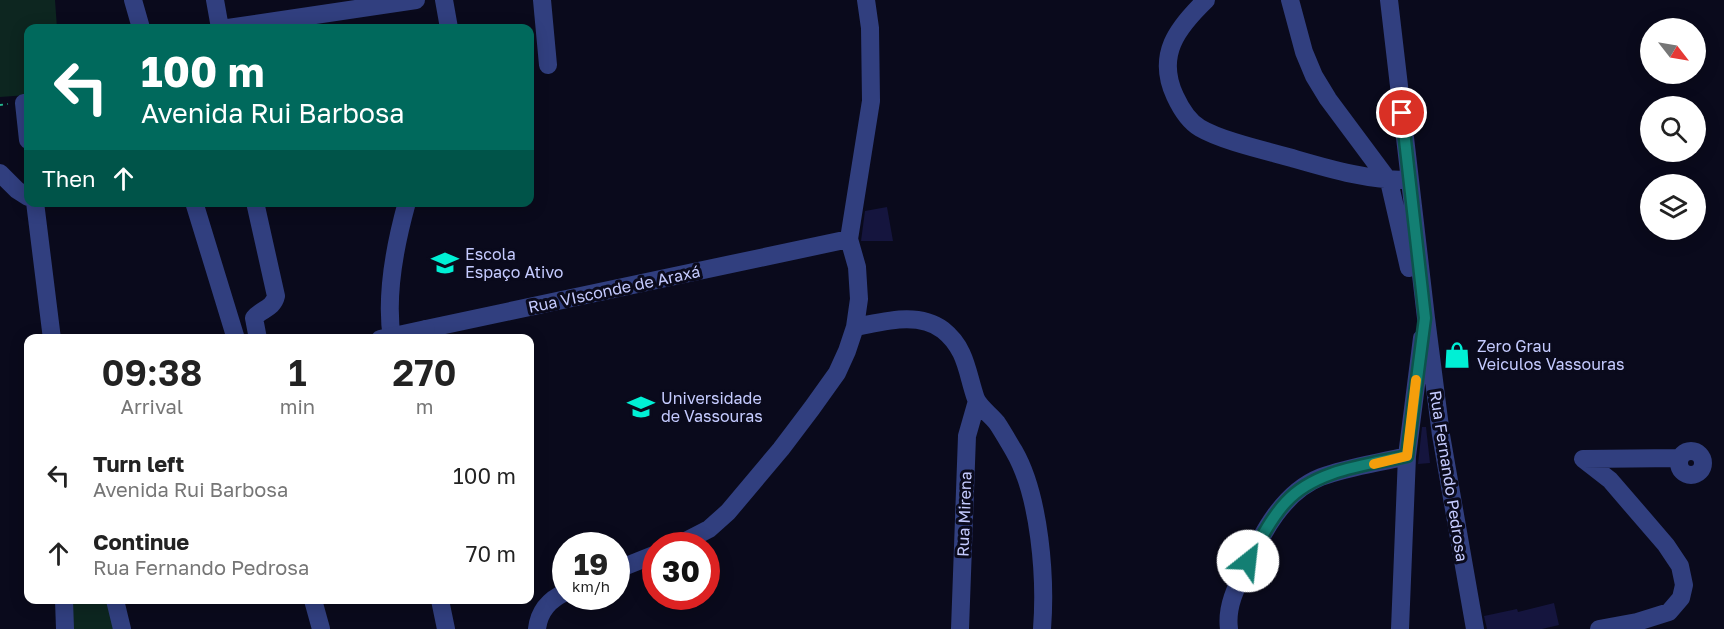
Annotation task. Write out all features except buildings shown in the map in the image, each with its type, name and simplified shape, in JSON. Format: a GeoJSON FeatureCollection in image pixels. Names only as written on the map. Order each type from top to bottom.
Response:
{"type":"FeatureCollection","features":[{"type":"Feature","properties":{"kind":"street"},"geometry":{"type":"LineString","coordinates":[[133,0],[140,24]]}},
{"type":"Feature","properties":{"kind":"street"},"geometry":{"type":"LineString","coordinates":[[215,0],[218,24]]}},
{"type":"Feature","properties":{"kind":"street"},"geometry":{"type":"LineString","coordinates":[[255,24],[416,0]]}},
{"type":"Feature","properties":{"kind":"street"},"geometry":{"type":"LineString","coordinates":[[444,0],[448,24]]}},
{"type":"Feature","properties":{"kind":"street"},"geometry":{"type":"LineString","coordinates":[[542,0],[548,65]]}},
{"type":"Feature","properties":{"kind":"street"},"geometry":{"type":"LineString","coordinates":[[703,532],[728,512],[755,481],[837,373],[848,351],[855,327],[859,299],[857,267],[849,239],[871,101],[870,28],[866,0]]}},
{"type":"Feature","properties":{"kind":"street"},"geometry":{"type":"LineString","coordinates":[[1206,0],[1181,26],[1172,42],[1167,65],[1170,85],[1187,117],[1201,129],[1255,148],[1319,166],[1389,180],[1410,180]]}},
{"type":"Feature","properties":{"kind":"street","name":"Rua Fernando Pedrosa"},"geometry":{"type":"LineString","coordinates":[[1389,0],[1441,435],[1474,629]]}},
{"type":"Feature","properties":{"kind":"street"},"geometry":{"type":"LineString","coordinates":[[1294,2],[1304,52],[1314,76],[1328,99],[1389,180],[1414,291],[1425,315],[1407,456],[1400,629]]}},
{"type":"Feature","properties":{"kind":"street"},"geometry":{"type":"LineString","coordinates":[[0,173],[11,185],[24,193]]}},
{"type":"Feature","properties":{"kind":"street"},"geometry":{"type":"LineString","coordinates":[[36,207],[51,334]]}},
{"type":"Feature","properties":{"kind":"street"},"geometry":{"type":"LineString","coordinates":[[196,207],[234,334]]}},
{"type":"Feature","properties":{"kind":"street"},"geometry":{"type":"LineString","coordinates":[[256,207],[276,296],[269,308],[254,318],[257,334]]}},
{"type":"Feature","properties":{"kind":"street"},"geometry":{"type":"LineString","coordinates":[[388,334],[393,266],[406,207]]}},
{"type":"Feature","properties":{"kind":"street","name":"Rua VIsconde de Araxá"},"geometry":{"type":"LineString","coordinates":[[402,334],[849,239]]}},
{"type":"Feature","properties":{"kind":"street"},"geometry":{"type":"LineString","coordinates":[[855,327],[905,319],[924,322],[943,330],[957,345],[969,369],[977,401],[997,423],[1015,453],[1030,490],[1042,569],[1044,598],[1042,629]]}},
{"type":"Feature","properties":{"kind":"street","name":"Rua Mirena"},"geometry":{"type":"LineString","coordinates":[[960,629],[967,436],[977,401]]}},
{"type":"Feature","properties":{"kind":"street"},"geometry":{"type":"LineString","coordinates":[[1229,629],[1227,616],[1234,593],[1271,521],[1287,501],[1320,478],[1407,456]]}},
{"type":"Feature","properties":{"kind":"street"},"geometry":{"type":"LineString","coordinates":[[1599,629],[1645,620],[1669,612],[1681,598],[1684,585],[1680,566],[1666,545],[1610,480],[1583,459],[1679,458]]}},
{"type":"Feature","properties":{"kind":"street"},"geometry":{"type":"LineString","coordinates":[[537,629],[546,605],[552,601]]}},
{"type":"Feature","properties":{"kind":"street"},"geometry":{"type":"LineString","coordinates":[[64,604],[64,629]]}},
{"type":"Feature","properties":{"kind":"street"},"geometry":{"type":"LineString","coordinates":[[116,604],[122,629]]}},
{"type":"Feature","properties":{"kind":"street"},"geometry":{"type":"LineString","coordinates":[[314,604],[321,629]]}},
{"type":"Feature","properties":{"kind":"street"},"geometry":{"type":"LineString","coordinates":[[441,604],[446,629]]}},
{"type":"Feature","properties":{"kind":"green space"},"geometry":{"type":"Polygon","coordinates":[[[0,0],[55,0],[57,24],[24,24],[24,95],[0,97],[0,0]]]}},
{"type":"Feature","properties":{"kind":"green space"},"geometry":{"type":"Polygon","coordinates":[[[69,604],[108,604],[116,629],[69,629],[69,604]]]}},
{"type":"Feature","properties":{"kind":"slow traffic"},"geometry":{"type":"LineString","coordinates":[[1374,464],[1407,456],[1416,380]]}},
{"type":"Feature","properties":{"kind":"place","name":"Escola Espaço Ativo"},"geometry":{"type":"Point","coordinates":[445,263]}},
{"type":"Feature","properties":{"kind":"place","name":"Zero Grau Veiculos Vassouras"},"geometry":{"type":"Point","coordinates":[1457,355]}},
{"type":"Feature","properties":{"kind":"place","name":"Universidade de Vassouras"},"geometry":{"type":"Point","coordinates":[641,407]}},
{"type":"Feature","properties":{"kind":"route"},"geometry":{"type":"LineString","coordinates":[[1248,561],[1271,521],[1287,501],[1304,487],[1320,478],[1407,456],[1425,318],[1402,113]]}}]}
